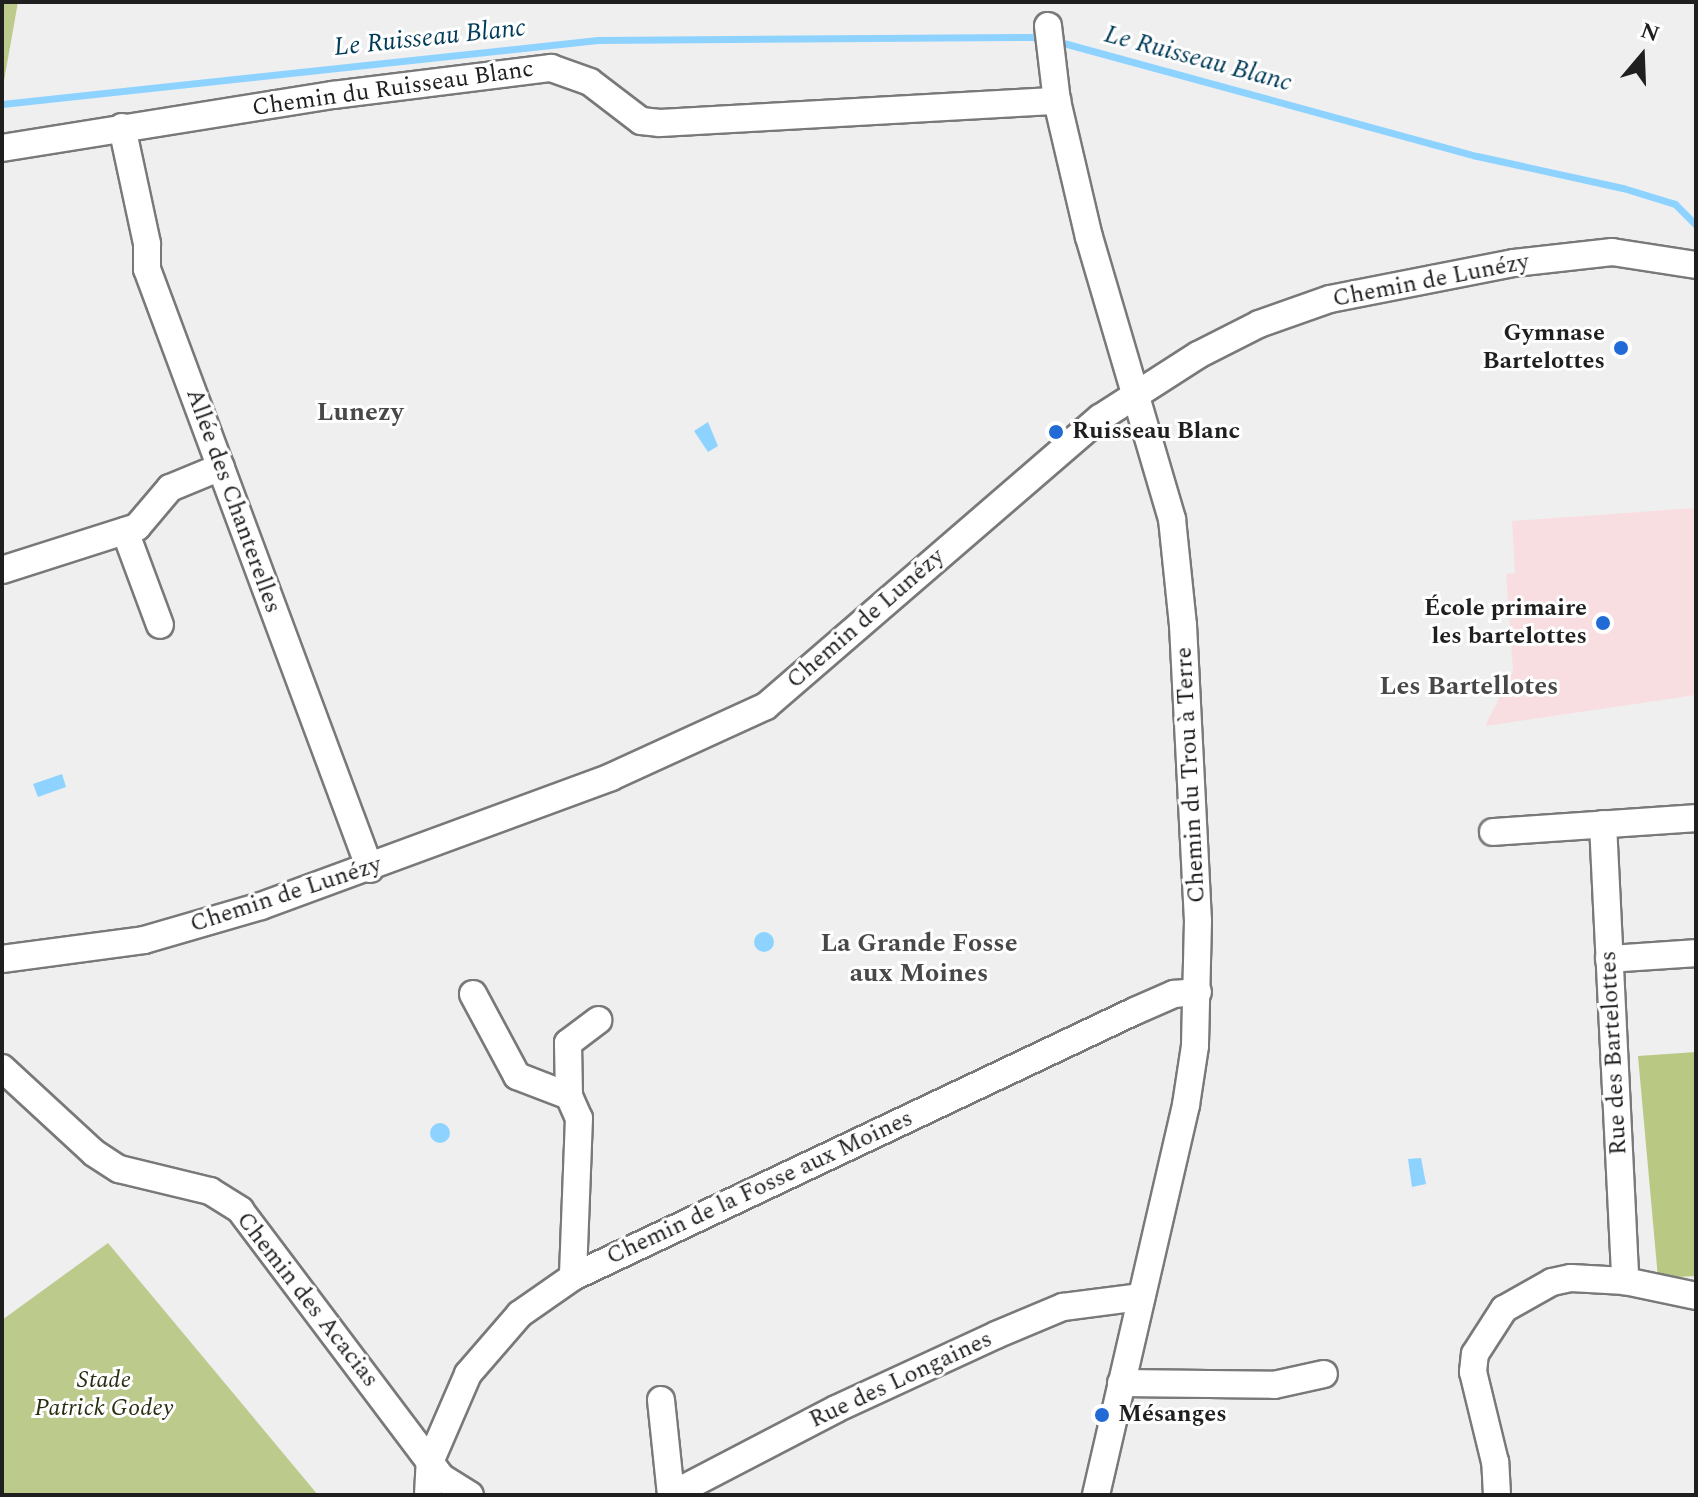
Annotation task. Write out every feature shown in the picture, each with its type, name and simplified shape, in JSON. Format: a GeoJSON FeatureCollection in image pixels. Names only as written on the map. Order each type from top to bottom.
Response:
{"type":"FeatureCollection","features":[{"type":"Feature","properties":{"kind":"street","name":"Chemin du Trou à Terre"},"geometry":{"type":"LineString","coordinates":[[1048,26],[1057,101],[1133,397],[1162,477],[1179,566],[1198,992],[1186,1105],[1096,1495]]}},
{"type":"Feature","properties":{"kind":"street","name":"Chemin du Ruisseau Blanc"},"geometry":{"type":"LineString","coordinates":[[2,148],[122,127],[551,68],[590,82],[641,121],[660,123],[1057,101]]}},
{"type":"Feature","properties":{"kind":"street","name":"Allée des Chanterelles"},"geometry":{"type":"LineString","coordinates":[[122,127],[147,244],[147,269],[370,869]]}},
{"type":"Feature","properties":{"kind":"street","name":"Chemin de Lunézy"},"geometry":{"type":"LineString","coordinates":[[2,959],[144,940],[370,869],[671,753],[766,706],[1040,465],[1133,397],[1259,324],[1398,283],[1612,252],[1696,265]]}},
{"type":"Feature","properties":{"kind":"street"},"geometry":{"type":"LineString","coordinates":[[2,570],[125,531],[150,516],[170,488],[221,467]]}},
{"type":"Feature","properties":{"kind":"street"},"geometry":{"type":"LineString","coordinates":[[125,531],[160,625]]}},
{"type":"Feature","properties":{"kind":"street"},"geometry":{"type":"LineString","coordinates":[[1493,832],[1696,818]]}},
{"type":"Feature","properties":{"kind":"street","name":"Rue des Bartelottes"},"geometry":{"type":"LineString","coordinates":[[1603,824],[1625,1281]]}},
{"type":"Feature","properties":{"kind":"street"},"geometry":{"type":"LineString","coordinates":[[1609,959],[1696,953]]}},
{"type":"Feature","properties":{"kind":"street","name":"Chemin de la Fosse aux Moines"},"geometry":{"type":"LineString","coordinates":[[428,1495],[430,1462],[454,1400],[477,1362],[520,1314],[573,1277],[1135,1011],[1174,994],[1198,992]]}},
{"type":"Feature","properties":{"kind":"street"},"geometry":{"type":"LineString","coordinates":[[473,994],[517,1076],[569,1096]]}},
{"type":"Feature","properties":{"kind":"street"},"geometry":{"type":"LineString","coordinates":[[573,1277],[582,1141],[579,1118],[569,1096],[568,1043],[598,1020]]}},
{"type":"Feature","properties":{"kind":"street","name":"Chemin des Acacias"},"geometry":{"type":"LineString","coordinates":[[2,1068],[94,1153],[119,1169],[210,1191],[240,1210],[441,1477],[470,1495]]}},
{"type":"Feature","properties":{"kind":"street"},"geometry":{"type":"LineString","coordinates":[[1497,1495],[1495,1462],[1473,1372],[1485,1333],[1504,1309],[1552,1282],[1625,1281],[1696,1296]]}},
{"type":"Feature","properties":{"kind":"street","name":"Rue des Longaines"},"geometry":{"type":"LineString","coordinates":[[661,1400],[671,1495],[836,1409],[996,1335],[1063,1307],[1141,1297]]}},
{"type":"Feature","properties":{"kind":"street"},"geometry":{"type":"LineString","coordinates":[[1121,1383],[1274,1385],[1324,1374]]}},
{"type":"Feature","properties":{"kind":"shaded area","name":"École primaire les bartelottes"},"geometry":{"type":"Polygon","coordinates":[[[1696,508],[1696,695],[1485,726],[1513,671],[1506,574],[1515,573],[1512,521],[1696,508]]]}},
{"type":"Feature","properties":{"kind":"green space"},"geometry":{"type":"Polygon","coordinates":[[[2,2],[18,2],[2,92],[2,2]]]}},
{"type":"Feature","properties":{"kind":"green space"},"geometry":{"type":"Polygon","coordinates":[[[1696,1052],[1696,1276],[1658,1278],[1638,1056],[1696,1052]]]}},
{"type":"Feature","properties":{"kind":"green space","name":"Stade Patrick Godey"},"geometry":{"type":"Polygon","coordinates":[[[108,1243],[318,1495],[2,1495],[2,1320],[108,1243]]]}},
{"type":"Feature","properties":{"kind":"water"},"geometry":{"type":"Polygon","coordinates":[[[708,422],[718,446],[708,452],[694,431],[708,422]]]}},
{"type":"Feature","properties":{"kind":"water"},"geometry":{"type":"Polygon","coordinates":[[[62,774],[66,787],[38,797],[33,784],[62,774]]]}},
{"type":"Feature","properties":{"kind":"water"},"geometry":{"type":"Polygon","coordinates":[[[764,932],[771,935],[774,942],[771,949],[764,952],[757,949],[754,942],[757,935],[764,932]]]}},
{"type":"Feature","properties":{"kind":"water"},"geometry":{"type":"Polygon","coordinates":[[[440,1123],[447,1126],[450,1133],[447,1140],[440,1143],[433,1140],[430,1133],[433,1126],[440,1123]]]}},
{"type":"Feature","properties":{"kind":"water"},"geometry":{"type":"Polygon","coordinates":[[[1421,1158],[1426,1184],[1412,1187],[1408,1159],[1421,1158]]]}},
{"type":"Feature","properties":{"kind":"waterway","name":"Le Ruisseau Blanc"},"geometry":{"type":"LineString","coordinates":[[2,104],[598,40],[1044,37]]}},
{"type":"Feature","properties":{"kind":"waterway","name":"Le Ruisseau Blanc"},"geometry":{"type":"LineString","coordinates":[[1056,41],[1477,156],[1623,188],[1675,204],[1696,225]]}},
{"type":"Feature","properties":{"kind":"place","name":"Gymnase Bartelottes"},"geometry":{"type":"Point","coordinates":[1621,348]}},
{"type":"Feature","properties":{"kind":"place","name":"Ruisseau Blanc"},"geometry":{"type":"Point","coordinates":[1056,432]}},
{"type":"Feature","properties":{"kind":"place","name":"École primaire les bartelottes"},"geometry":{"type":"Point","coordinates":[1603,623]}},
{"type":"Feature","properties":{"kind":"place","name":"Mésanges"},"geometry":{"type":"Point","coordinates":[1102,1415]}},
{"type":"Feature","properties":{"kind":"district","name":"Lunezy"},"geometry":{"type":"Point","coordinates":[360,413]}},
{"type":"Feature","properties":{"kind":"district","name":"Les Bartellotes"},"geometry":{"type":"Point","coordinates":[1469,687]}},
{"type":"Feature","properties":{"kind":"district","name":"La Grande Fosse aux Moines"},"geometry":{"type":"Point","coordinates":[919,959]}}]}
